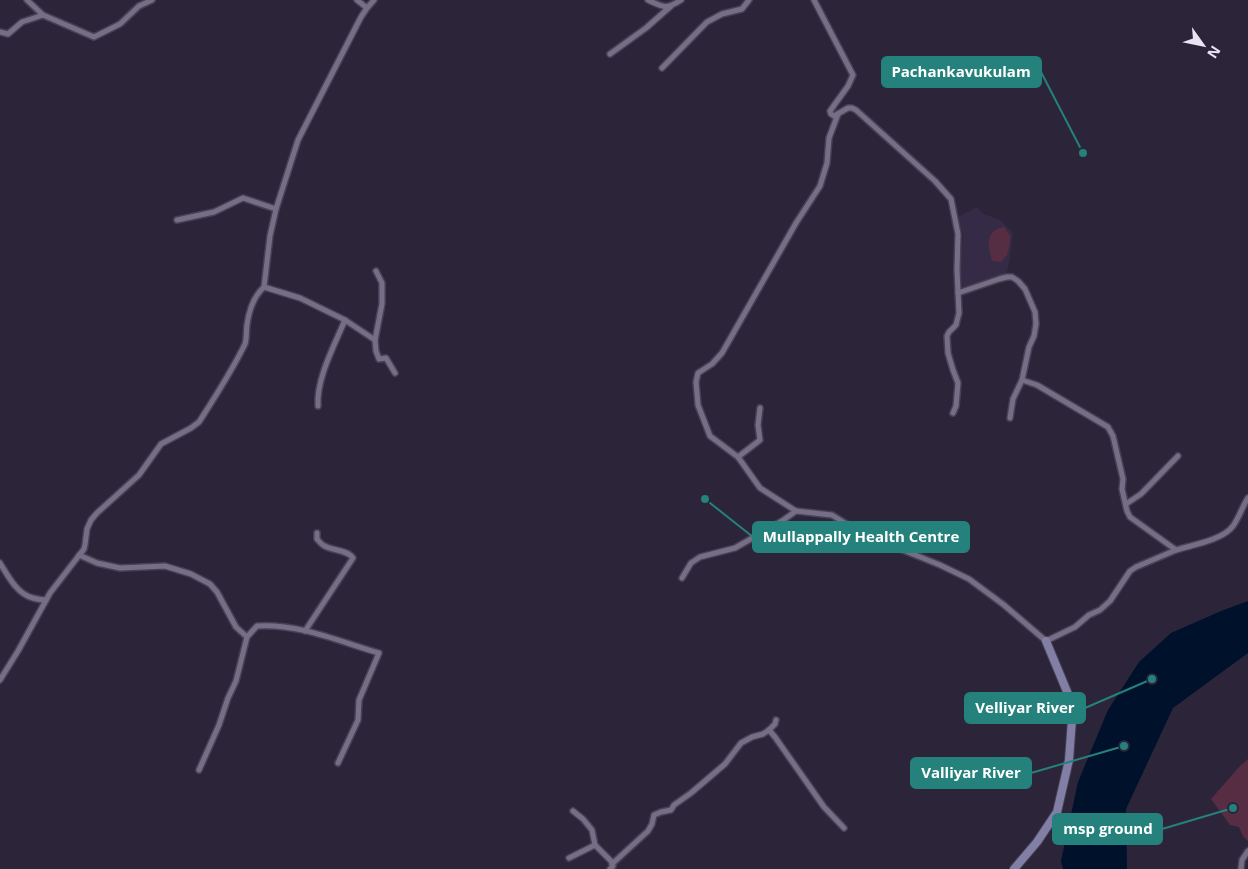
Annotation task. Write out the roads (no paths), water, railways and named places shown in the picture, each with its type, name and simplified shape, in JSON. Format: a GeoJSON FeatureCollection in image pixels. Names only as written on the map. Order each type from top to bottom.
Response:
{"type":"FeatureCollection","features":[{"type":"Feature","properties":{"kind":"street"},"geometry":{"type":"LineString","coordinates":[[27,0],[43,15],[94,37],[120,24],[139,6],[152,0]]}},
{"type":"Feature","properties":{"kind":"street"},"geometry":{"type":"LineString","coordinates":[[357,0],[367,8]]}},
{"type":"Feature","properties":{"kind":"street"},"geometry":{"type":"LineString","coordinates":[[0,680],[50,593],[85,545],[90,520],[140,475],[161,444],[199,422],[233,366],[246,341],[246,325],[252,302],[257,293],[264,287],[270,236],[276,209],[298,140],[367,8],[374,0]]}},
{"type":"Feature","properties":{"kind":"street"},"geometry":{"type":"LineString","coordinates":[[648,0],[661,6],[671,6]]}},
{"type":"Feature","properties":{"kind":"street"},"geometry":{"type":"LineString","coordinates":[[610,54],[681,0]]}},
{"type":"Feature","properties":{"kind":"street"},"geometry":{"type":"LineString","coordinates":[[662,68],[707,22],[722,14],[742,8],[750,0]]}},
{"type":"Feature","properties":{"kind":"street"},"geometry":{"type":"LineString","coordinates":[[814,0],[853,75],[848,86],[830,111],[831,114],[834,116],[848,108],[856,110],[935,181],[951,199],[958,234],[956,270],[959,313],[956,324],[947,336],[948,352],[958,383],[956,406],[953,413]]}},
{"type":"Feature","properties":{"kind":"street"},"geometry":{"type":"LineString","coordinates":[[0,32],[8,34],[22,22],[43,15]]}},
{"type":"Feature","properties":{"kind":"street"},"geometry":{"type":"LineString","coordinates":[[838,114],[829,138],[826,163],[820,186],[796,223],[722,353],[712,364],[698,374],[696,382],[698,405],[710,436],[738,457],[760,488],[796,511],[832,515],[861,533],[970,579],[1046,641],[1073,706],[1069,760],[1057,812],[1037,842],[1014,869]]}},
{"type":"Feature","properties":{"kind":"street"},"geometry":{"type":"LineString","coordinates":[[177,220],[214,212],[243,198],[276,209]]}},
{"type":"Feature","properties":{"kind":"street"},"geometry":{"type":"LineString","coordinates":[[376,271],[382,283],[382,304],[375,340],[376,350],[379,359],[386,358],[395,373]]}},
{"type":"Feature","properties":{"kind":"street"},"geometry":{"type":"LineString","coordinates":[[958,293],[1012,277],[1024,289],[1035,312],[1034,336],[1029,347],[1022,380],[1013,399],[1010,418]]}},
{"type":"Feature","properties":{"kind":"street"},"geometry":{"type":"LineString","coordinates":[[264,287],[300,298],[345,320],[375,340]]}},
{"type":"Feature","properties":{"kind":"street"},"geometry":{"type":"LineString","coordinates":[[318,406],[317,396],[320,382],[345,320]]}},
{"type":"Feature","properties":{"kind":"street"},"geometry":{"type":"LineString","coordinates":[[1022,380],[1049,391],[1108,428],[1113,436],[1123,479],[1122,489],[1130,517],[1176,550]]}},
{"type":"Feature","properties":{"kind":"street"},"geometry":{"type":"LineString","coordinates":[[738,457],[760,440],[758,425],[760,408]]}},
{"type":"Feature","properties":{"kind":"street"},"geometry":{"type":"LineString","coordinates":[[1126,504],[1141,494],[1178,456]]}},
{"type":"Feature","properties":{"kind":"street"},"geometry":{"type":"LineString","coordinates":[[1046,641],[1075,627],[1089,615],[1100,610],[1113,596],[1130,571],[1136,567],[1176,550],[1218,537],[1229,530],[1248,498]]}},
{"type":"Feature","properties":{"kind":"street"},"geometry":{"type":"LineString","coordinates":[[682,578],[691,563],[700,557],[735,548],[796,511]]}},
{"type":"Feature","properties":{"kind":"street"},"geometry":{"type":"LineString","coordinates":[[305,631],[353,558],[352,555],[323,545],[317,538],[317,533]]}},
{"type":"Feature","properties":{"kind":"street"},"geometry":{"type":"LineString","coordinates":[[79,555],[120,568],[165,566],[192,574],[210,584],[217,592],[236,626],[246,637]]}},
{"type":"Feature","properties":{"kind":"street"},"geometry":{"type":"LineString","coordinates":[[0,563],[11,580],[22,592],[32,598],[46,600]]}},
{"type":"Feature","properties":{"kind":"street"},"geometry":{"type":"LineString","coordinates":[[199,770],[236,681],[246,637],[257,626],[269,625],[305,631],[379,654],[359,700],[358,720],[338,763]]}},
{"type":"Feature","properties":{"kind":"street"},"geometry":{"type":"LineString","coordinates":[[611,867],[648,831],[654,815],[671,810],[674,805],[725,764],[741,743],[769,730],[776,720]]}},
{"type":"Feature","properties":{"kind":"street"},"geometry":{"type":"LineString","coordinates":[[769,730],[824,807],[844,828]]}},
{"type":"Feature","properties":{"kind":"street"},"geometry":{"type":"LineString","coordinates":[[573,811],[592,830],[595,845],[611,861],[611,867]]}},
{"type":"Feature","properties":{"kind":"street"},"geometry":{"type":"LineString","coordinates":[[569,858],[595,845]]}},
{"type":"Feature","properties":{"kind":"street"},"geometry":{"type":"LineString","coordinates":[[1241,869],[1242,860],[1248,851]]}},
{"type":"Feature","properties":{"kind":"water"},"geometry":{"type":"Polygon","coordinates":[[[1248,601],[1248,653],[1173,708],[1126,809],[1127,869],[1063,869],[1061,861],[1078,782],[1108,710],[1139,662],[1171,633],[1248,601]]]}},
{"type":"Feature","properties":{"kind":"place","name":"Pachankavukulam"},"geometry":{"type":"Point","coordinates":[1083,153]}},
{"type":"Feature","properties":{"kind":"place","name":"Mullappally Health Centre"},"geometry":{"type":"Point","coordinates":[705,499]}},
{"type":"Feature","properties":{"kind":"place","name":"Velliyar River"},"geometry":{"type":"Point","coordinates":[1152,679]}},
{"type":"Feature","properties":{"kind":"place","name":"Valliyar River"},"geometry":{"type":"Point","coordinates":[1124,746]}},
{"type":"Feature","properties":{"kind":"place","name":"msp ground"},"geometry":{"type":"Point","coordinates":[1233,808]}}]}
